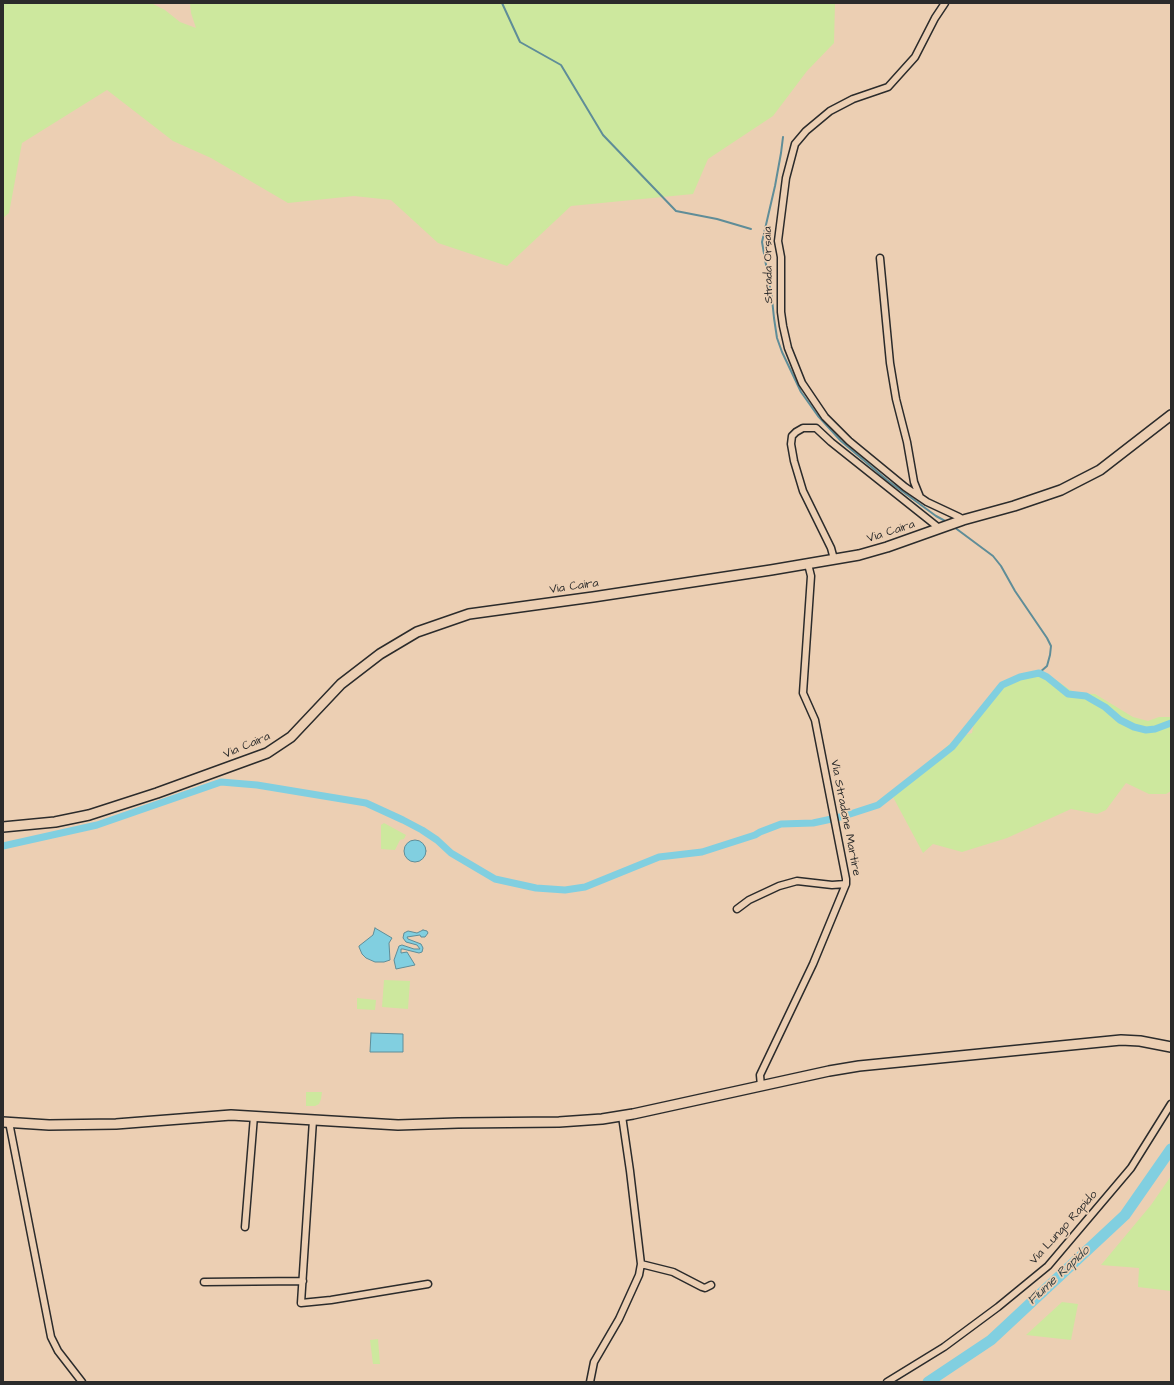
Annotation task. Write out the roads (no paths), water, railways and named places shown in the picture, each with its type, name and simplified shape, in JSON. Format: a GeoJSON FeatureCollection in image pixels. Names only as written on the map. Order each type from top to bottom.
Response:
{"type":"FeatureCollection","features":[{"type":"Feature","properties":{"kind":"street","name":"Strada Orsaia"},"geometry":{"type":"LineString","coordinates":[[945,3],[935,18],[915,57],[888,87],[853,99],[830,111],[806,131],[795,144],[786,178],[778,241],[781,256],[781,312],[783,326],[788,348],[802,383],[825,417],[849,441],[905,487],[920,497],[963,520]]}},
{"type":"Feature","properties":{"kind":"street"},"geometry":{"type":"LineString","coordinates":[[880,258],[890,363],[896,399],[907,442],[914,482],[920,497]]}},
{"type":"Feature","properties":{"kind":"street","name":"Via Caira"},"geometry":{"type":"LineString","coordinates":[[3,827],[56,822],[89,815],[157,793],[267,753],[291,737],[341,684],[380,654],[417,632],[469,614],[601,596],[808,564],[859,555],[887,547],[963,520],[1014,506],[1061,490],[1100,470],[1171,415]]}},
{"type":"Feature","properties":{"kind":"street"},"geometry":{"type":"LineString","coordinates":[[834,559],[831,548],[803,491],[792,453],[792,436],[803,428],[816,428],[831,442],[939,528]]}},
{"type":"Feature","properties":{"kind":"street","name":"Via Stradone Martire"},"geometry":{"type":"LineString","coordinates":[[761,1086],[760,1075],[813,964],[846,884],[836,824],[815,720],[803,693],[811,576],[808,564]]}},
{"type":"Feature","properties":{"kind":"street"},"geometry":{"type":"LineString","coordinates":[[737,909],[748,900],[779,886],[797,881],[832,885],[846,884]]}},
{"type":"Feature","properties":{"kind":"street"},"geometry":{"type":"LineString","coordinates":[[82,1382],[58,1351],[51,1336],[6,1122],[48,1125],[116,1124],[230,1115],[398,1125],[559,1122],[622,1116],[829,1071],[859,1066],[1109,1041],[1131,1040],[1171,1047]]}},
{"type":"Feature","properties":{"kind":"street","name":"Via Lungo Rapido"},"geometry":{"type":"LineString","coordinates":[[887,1382],[944,1347],[1048,1266],[1131,1168],[1171,1104]]}},
{"type":"Feature","properties":{"kind":"street"},"geometry":{"type":"LineString","coordinates":[[245,1228],[254,1116]]}},
{"type":"Feature","properties":{"kind":"street"},"geometry":{"type":"LineString","coordinates":[[590,1382],[594,1362],[619,1319],[639,1275],[641,1264],[622,1116]]}},
{"type":"Feature","properties":{"kind":"street"},"geometry":{"type":"LineString","coordinates":[[313,1120],[301,1303],[331,1300],[428,1284]]}},
{"type":"Feature","properties":{"kind":"street"},"geometry":{"type":"LineString","coordinates":[[641,1264],[673,1272],[705,1288],[711,1285]]}},
{"type":"Feature","properties":{"kind":"street"},"geometry":{"type":"LineString","coordinates":[[204,1282],[303,1281]]}},
{"type":"Feature","properties":{"kind":"water"},"geometry":{"type":"Polygon","coordinates":[[[415,840],[419,841],[425,847],[425,855],[419,861],[415,862],[411,861],[405,855],[404,851],[405,847],[411,841],[415,840]]]}},
{"type":"Feature","properties":{"kind":"water"},"geometry":{"type":"Polygon","coordinates":[[[375,928],[392,938],[389,943],[390,960],[375,962],[366,958],[362,954],[359,946],[373,935],[375,928]]]}},
{"type":"Feature","properties":{"kind":"water"},"geometry":{"type":"Polygon","coordinates":[[[423,930],[427,931],[428,933],[425,937],[421,937],[420,935],[407,937],[408,939],[421,944],[423,948],[422,952],[419,953],[401,949],[401,953],[407,952],[415,965],[396,969],[394,960],[399,946],[402,945],[414,949],[420,949],[417,945],[406,942],[403,938],[404,933],[408,931],[417,933],[423,930]]]}},
{"type":"Feature","properties":{"kind":"water"},"geometry":{"type":"Polygon","coordinates":[[[371,1033],[403,1034],[403,1052],[370,1052],[371,1033]]]}},
{"type":"Feature","properties":{"kind":"waterway"},"geometry":{"type":"LineString","coordinates":[[502,3],[520,42],[561,65],[603,135],[676,211],[717,219],[751,229]]}},
{"type":"Feature","properties":{"kind":"waterway"},"geometry":{"type":"LineString","coordinates":[[783,137],[775,186],[762,242],[777,338],[782,352],[801,392],[818,416],[841,441],[887,480],[936,516],[947,522]]}},
{"type":"Feature","properties":{"kind":"waterway"},"geometry":{"type":"LineString","coordinates":[[954,527],[993,556],[1047,638],[1051,646],[1050,655],[1047,666],[1039,673]]}},
{"type":"Feature","properties":{"kind":"waterway"},"geometry":{"type":"LineString","coordinates":[[3,846],[97,825],[221,782],[257,785],[366,803],[422,830],[437,840],[451,853],[495,879],[536,888],[565,890],[585,887],[659,857],[702,852],[755,835],[781,824],[813,823],[844,816],[878,805],[952,747],[1002,685],[1020,677],[1039,673],[1047,677],[1068,694],[1086,696],[1105,707],[1120,720],[1134,727],[1146,730],[1155,729],[1171,723]]}},
{"type":"Feature","properties":{"kind":"waterway","name":"Fiume Rapido"},"geometry":{"type":"LineString","coordinates":[[928,1382],[991,1340],[1125,1215],[1171,1149]]}}]}
